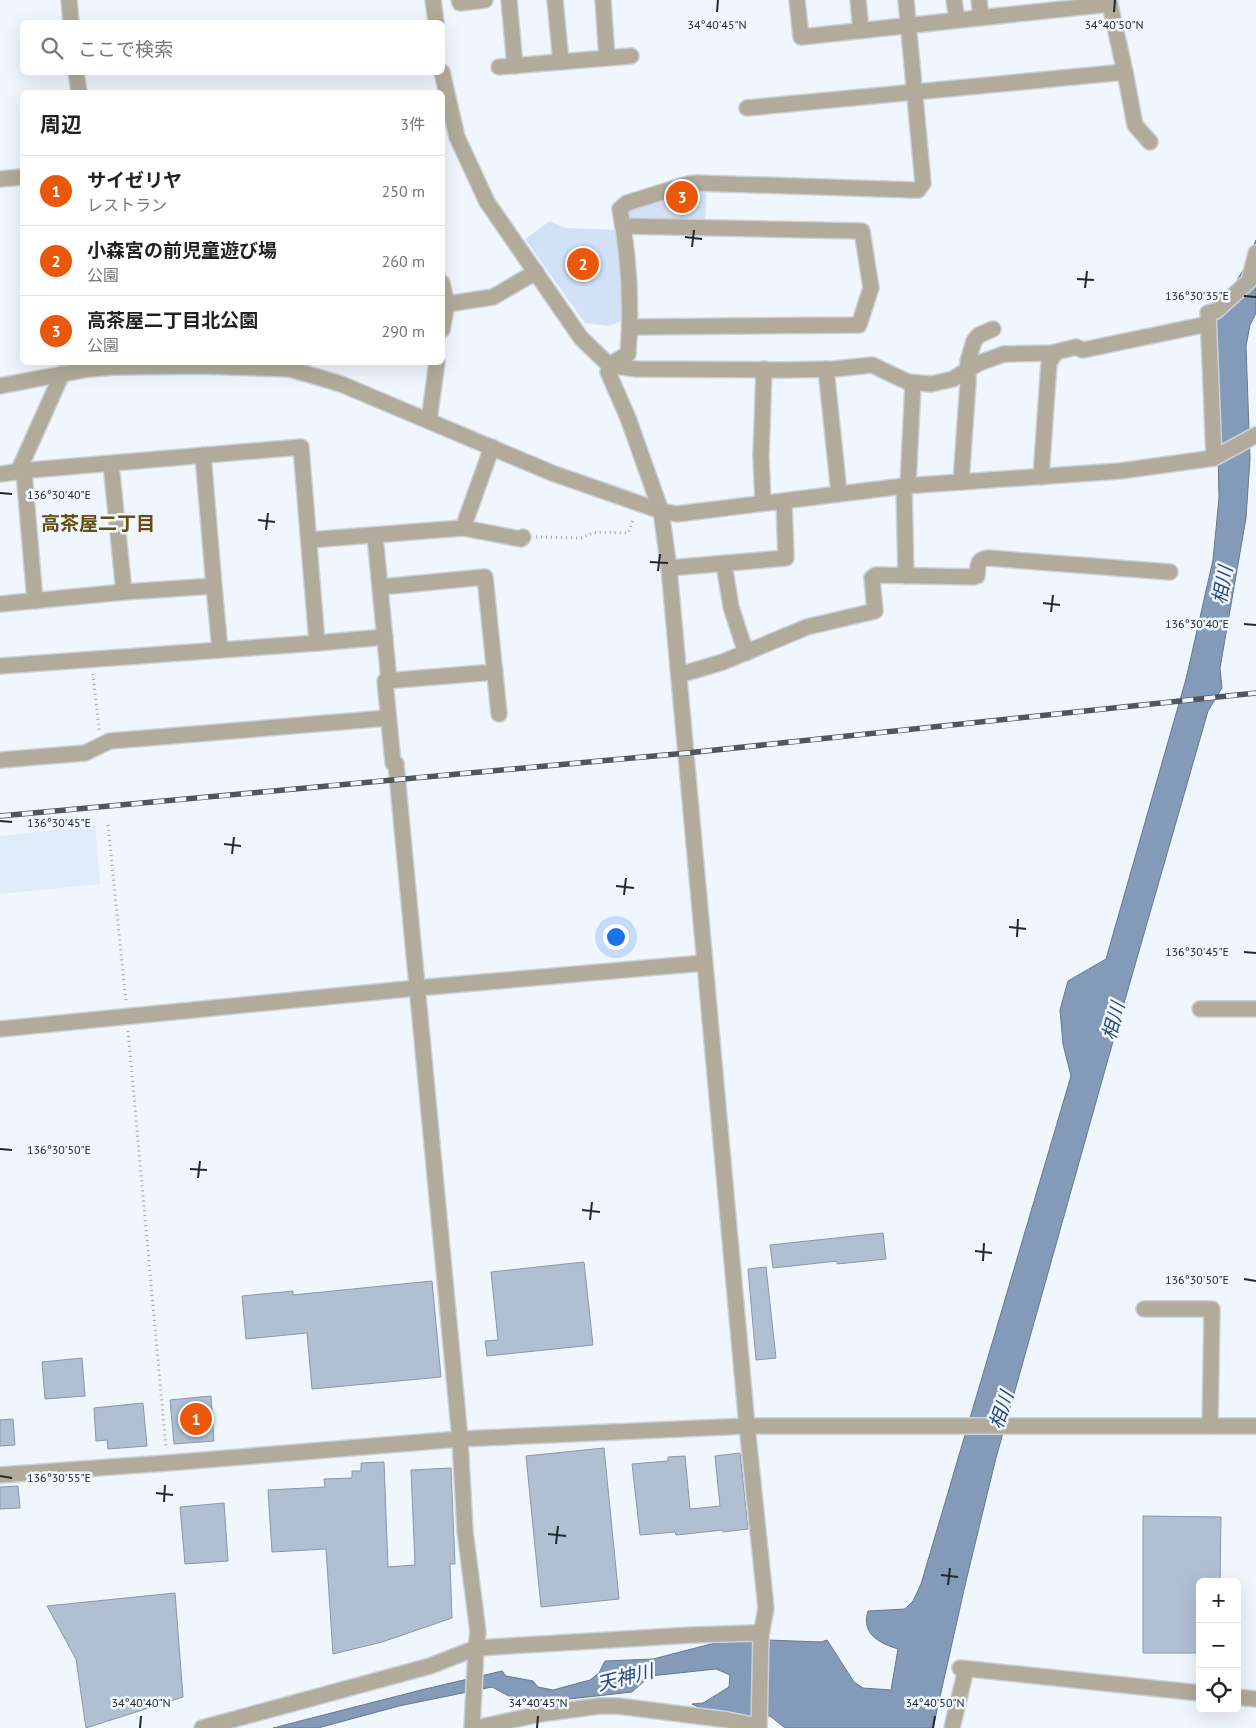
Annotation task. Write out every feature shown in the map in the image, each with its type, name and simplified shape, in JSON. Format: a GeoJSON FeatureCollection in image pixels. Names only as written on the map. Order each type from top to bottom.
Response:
{"type":"FeatureCollection","features":[{"type":"Feature","properties":{"kind":"street"},"geometry":{"type":"LineString","coordinates":[[69,0],[71,20]]}},
{"type":"Feature","properties":{"kind":"street"},"geometry":{"type":"LineString","coordinates":[[433,0],[436,20]]}},
{"type":"Feature","properties":{"kind":"street"},"geometry":{"type":"LineString","coordinates":[[459,1],[485,0]]}},
{"type":"Feature","properties":{"kind":"street"},"geometry":{"type":"LineString","coordinates":[[509,0],[515,66]]}},
{"type":"Feature","properties":{"kind":"street"},"geometry":{"type":"LineString","coordinates":[[555,0],[561,62]]}},
{"type":"Feature","properties":{"kind":"street"},"geometry":{"type":"LineString","coordinates":[[603,0],[607,58]]}},
{"type":"Feature","properties":{"kind":"street"},"geometry":{"type":"LineString","coordinates":[[797,0],[801,37],[981,17],[1034,6],[1110,2],[1135,125],[1150,142]]}},
{"type":"Feature","properties":{"kind":"street"},"geometry":{"type":"LineString","coordinates":[[858,0],[861,30]]}},
{"type":"Feature","properties":{"kind":"street"},"geometry":{"type":"LineString","coordinates":[[609,365],[628,354],[630,290],[620,209],[627,203],[688,184],[697,183],[918,190],[921,187],[915,92],[906,0]]}},
{"type":"Feature","properties":{"kind":"street"},"geometry":{"type":"LineString","coordinates":[[954,0],[956,20]]}},
{"type":"Feature","properties":{"kind":"street"},"geometry":{"type":"LineString","coordinates":[[979,0],[981,17]]}},
{"type":"Feature","properties":{"kind":"street"},"geometry":{"type":"LineString","coordinates":[[499,67],[631,56]]}},
{"type":"Feature","properties":{"kind":"street"},"geometry":{"type":"LineString","coordinates":[[747,108],[1125,72]]}},
{"type":"Feature","properties":{"kind":"street"},"geometry":{"type":"LineString","coordinates":[[76,75],[78,90]]}},
{"type":"Feature","properties":{"kind":"street"},"geometry":{"type":"LineString","coordinates":[[443,75],[457,137],[487,202],[581,338],[609,365],[636,369],[826,369],[872,365],[913,383],[932,384],[953,379],[979,363],[1004,354],[1036,355],[1076,347],[1083,350],[1208,324]]}},
{"type":"Feature","properties":{"kind":"street"},"geometry":{"type":"LineString","coordinates":[[0,179],[20,177]]}},
{"type":"Feature","properties":{"kind":"street"},"geometry":{"type":"LineString","coordinates":[[623,226],[862,232],[871,288],[859,326],[630,327]]}},
{"type":"Feature","properties":{"kind":"street"},"geometry":{"type":"LineString","coordinates":[[1214,458],[1208,313],[1216,311],[1252,280],[1256,253]]}},
{"type":"Feature","properties":{"kind":"street"},"geometry":{"type":"LineString","coordinates":[[445,304],[493,297],[536,272]]}},
{"type":"Feature","properties":{"kind":"street"},"geometry":{"type":"LineString","coordinates":[[961,482],[968,382],[967,371],[970,350],[979,335],[993,330]]}},
{"type":"Feature","properties":{"kind":"street"},"geometry":{"type":"LineString","coordinates":[[1041,477],[1049,363],[1056,352]]}},
{"type":"Feature","properties":{"kind":"street"},"geometry":{"type":"LineString","coordinates":[[0,386],[117,365]]}},
{"type":"Feature","properties":{"kind":"street"},"geometry":{"type":"LineString","coordinates":[[162,365],[290,369],[341,384],[552,473],[639,504],[677,514],[906,486],[1120,471],[1214,458],[1256,435]]}},
{"type":"Feature","properties":{"kind":"street"},"geometry":{"type":"LineString","coordinates":[[495,672],[385,681],[393,763],[396,764],[460,1440],[465,1531],[478,1632],[473,1726],[540,1714],[599,1706],[618,1706],[728,1720],[759,1727],[760,1635],[766,1608],[747,1426],[669,568],[661,511],[628,418],[608,372],[609,365]]}},
{"type":"Feature","properties":{"kind":"street"},"geometry":{"type":"LineString","coordinates":[[429,420],[436,367]]}},
{"type":"Feature","properties":{"kind":"street"},"geometry":{"type":"LineString","coordinates":[[763,503],[761,456],[764,369]]}},
{"type":"Feature","properties":{"kind":"street"},"geometry":{"type":"LineString","coordinates":[[826,369],[839,493]]}},
{"type":"Feature","properties":{"kind":"street"},"geometry":{"type":"LineString","coordinates":[[35,601],[21,472],[62,374]]}},
{"type":"Feature","properties":{"kind":"street"},"geometry":{"type":"LineString","coordinates":[[906,576],[906,486],[913,383]]}},
{"type":"Feature","properties":{"kind":"street"},"geometry":{"type":"LineString","coordinates":[[0,474],[301,447],[317,643]]}},
{"type":"Feature","properties":{"kind":"street"},"geometry":{"type":"LineString","coordinates":[[463,528],[492,447]]}},
{"type":"Feature","properties":{"kind":"street"},"geometry":{"type":"LineString","coordinates":[[203,455],[220,650]]}},
{"type":"Feature","properties":{"kind":"street"},"geometry":{"type":"LineString","coordinates":[[111,464],[124,592]]}},
{"type":"Feature","properties":{"kind":"street"},"geometry":{"type":"LineString","coordinates":[[669,568],[786,558],[784,501]]}},
{"type":"Feature","properties":{"kind":"street"},"geometry":{"type":"LineString","coordinates":[[309,540],[463,528],[521,539],[523,537]]}},
{"type":"Feature","properties":{"kind":"street"},"geometry":{"type":"LineString","coordinates":[[375,536],[390,681]]}},
{"type":"Feature","properties":{"kind":"street"},"geometry":{"type":"LineString","coordinates":[[679,675],[723,662],[807,627],[875,611],[872,576],[974,577],[977,576],[979,561],[982,558],[1170,572]]}},
{"type":"Feature","properties":{"kind":"street"},"geometry":{"type":"LineString","coordinates":[[724,564],[731,608],[746,653]]}},
{"type":"Feature","properties":{"kind":"street"},"geometry":{"type":"LineString","coordinates":[[381,587],[486,577],[499,714]]}},
{"type":"Feature","properties":{"kind":"street"},"geometry":{"type":"LineString","coordinates":[[0,604],[124,592],[214,586]]}},
{"type":"Feature","properties":{"kind":"street"},"geometry":{"type":"LineString","coordinates":[[0,666],[385,637]]}},
{"type":"Feature","properties":{"kind":"street"},"geometry":{"type":"LineString","coordinates":[[0,760],[85,753],[110,741],[388,718]]}},
{"type":"Feature","properties":{"kind":"street"},"geometry":{"type":"LineString","coordinates":[[0,1030],[417,988],[704,963]]}},
{"type":"Feature","properties":{"kind":"street"},"geometry":{"type":"LineString","coordinates":[[1200,1009],[1256,1009]]}},
{"type":"Feature","properties":{"kind":"street"},"geometry":{"type":"LineString","coordinates":[[1144,1309],[1212,1309],[1210,1426]]}},
{"type":"Feature","properties":{"kind":"street"},"geometry":{"type":"LineString","coordinates":[[0,1475],[460,1440],[747,1426],[1256,1426]]}},
{"type":"Feature","properties":{"kind":"street"},"geometry":{"type":"LineString","coordinates":[[202,1728],[476,1653],[692,1635],[754,1633],[760,1635]]}},
{"type":"Feature","properties":{"kind":"street"},"geometry":{"type":"LineString","coordinates":[[952,1728],[963,1669],[1196,1693]]}},
{"type":"Feature","properties":{"kind":"street"},"geometry":{"type":"LineString","coordinates":[[1241,1697],[1256,1699]]}},
{"type":"Feature","properties":{"kind":"path"},"geometry":{"type":"LineString","coordinates":[[523,537],[582,538],[592,533],[628,532],[639,504]]}},
{"type":"Feature","properties":{"kind":"path"},"geometry":{"type":"LineString","coordinates":[[92,659],[100,746]]}},
{"type":"Feature","properties":{"kind":"path"},"geometry":{"type":"LineString","coordinates":[[108,825],[167,1463]]}},
{"type":"Feature","properties":{"kind":"shaded area"},"geometry":{"type":"Polygon","coordinates":[[[707,187],[705,223],[630,222],[627,207],[707,187]]]}},
{"type":"Feature","properties":{"kind":"shaded area"},"geometry":{"type":"Polygon","coordinates":[[[550,221],[566,228],[618,230],[626,319],[609,326],[585,323],[525,239],[550,221]]]}},
{"type":"Feature","properties":{"kind":"shaded area"},"geometry":{"type":"Polygon","coordinates":[[[95,825],[100,884],[0,894],[0,836],[95,825]]]}},
{"type":"Feature","properties":{"kind":"water"},"geometry":{"type":"Polygon","coordinates":[[[1256,240],[1256,313],[1250,325],[1246,346],[1250,459],[1246,518],[1220,668],[1222,688],[1208,711],[996,1458],[933,1728],[785,1728],[770,1716],[719,1716],[692,1704],[703,1703],[729,1687],[730,1675],[716,1669],[650,1676],[632,1692],[524,1704],[492,1687],[399,1706],[318,1728],[273,1728],[502,1671],[506,1676],[533,1681],[538,1687],[553,1690],[590,1680],[599,1673],[605,1661],[653,1659],[715,1643],[767,1640],[821,1642],[827,1640],[854,1682],[863,1688],[891,1690],[898,1649],[884,1644],[869,1632],[866,1619],[868,1611],[905,1609],[913,1601],[921,1584],[1071,1076],[1063,1044],[1060,1010],[1068,981],[1106,959],[1186,679],[1213,560],[1219,498],[1215,319],[1243,270],[1256,240]]]}},
{"type":"Feature","properties":{"kind":"building"},"geometry":{"type":"Polygon","coordinates":[[[883,1233],[886,1259],[837,1264],[837,1261],[773,1268],[770,1245],[883,1233]]]}},
{"type":"Feature","properties":{"kind":"building"},"geometry":{"type":"Polygon","coordinates":[[[584,1262],[593,1345],[487,1356],[485,1341],[498,1340],[491,1272],[584,1262]]]}},
{"type":"Feature","properties":{"kind":"building"},"geometry":{"type":"Polygon","coordinates":[[[766,1267],[776,1358],[756,1360],[748,1269],[766,1267]]]}},
{"type":"Feature","properties":{"kind":"building"},"geometry":{"type":"Polygon","coordinates":[[[432,1281],[441,1377],[312,1389],[307,1333],[246,1339],[242,1296],[293,1291],[293,1295],[432,1281]]]}},
{"type":"Feature","properties":{"kind":"building"},"geometry":{"type":"Polygon","coordinates":[[[82,1358],[85,1396],[45,1399],[42,1362],[82,1358]]]}},
{"type":"Feature","properties":{"kind":"building"},"geometry":{"type":"Polygon","coordinates":[[[211,1396],[214,1441],[174,1444],[170,1400],[211,1396]]]}},
{"type":"Feature","properties":{"kind":"building"},"geometry":{"type":"Polygon","coordinates":[[[143,1403],[147,1446],[108,1449],[107,1440],[96,1441],[94,1408],[143,1403]]]}},
{"type":"Feature","properties":{"kind":"building"},"geometry":{"type":"Polygon","coordinates":[[[13,1419],[15,1445],[0,1446],[0,1420],[13,1419]]]}},
{"type":"Feature","properties":{"kind":"building"},"geometry":{"type":"Polygon","coordinates":[[[604,1448],[619,1599],[541,1607],[526,1456],[604,1448]]]}},
{"type":"Feature","properties":{"kind":"building"},"geometry":{"type":"Polygon","coordinates":[[[740,1453],[748,1529],[676,1535],[675,1532],[640,1535],[632,1464],[668,1461],[668,1457],[685,1456],[690,1509],[720,1506],[715,1456],[740,1453]]]}},
{"type":"Feature","properties":{"kind":"building"},"geometry":{"type":"Polygon","coordinates":[[[384,1462],[388,1567],[415,1565],[411,1470],[451,1468],[455,1564],[450,1564],[452,1618],[382,1642],[333,1654],[326,1549],[272,1552],[268,1490],[325,1487],[324,1479],[352,1478],[352,1471],[361,1471],[361,1463],[384,1462]]]}},
{"type":"Feature","properties":{"kind":"building"},"geometry":{"type":"Polygon","coordinates":[[[18,1486],[20,1508],[0,1509],[0,1487],[18,1486]]]}},
{"type":"Feature","properties":{"kind":"building"},"geometry":{"type":"Polygon","coordinates":[[[224,1503],[228,1561],[185,1564],[180,1507],[224,1503]]]}},
{"type":"Feature","properties":{"kind":"building"},"geometry":{"type":"Polygon","coordinates":[[[1143,1516],[1221,1517],[1220,1578],[1196,1578],[1196,1653],[1143,1653],[1143,1516]]]}},
{"type":"Feature","properties":{"kind":"building"},"geometry":{"type":"Polygon","coordinates":[[[175,1593],[183,1697],[86,1728],[76,1659],[47,1606],[175,1593]]]}},
{"type":"Feature","properties":{"kind":"railway"},"geometry":{"type":"LineString","coordinates":[[0,816],[687,753],[1256,693]]}},
{"type":"Feature","properties":{"kind":"place","name":"高茶屋二丁目北公園"},"geometry":{"type":"Point","coordinates":[682,197]}},
{"type":"Feature","properties":{"kind":"place","name":"小森宮の前児童遊び場"},"geometry":{"type":"Point","coordinates":[583,264]}},
{"type":"Feature","properties":{"kind":"place","name":"サイゼリヤ"},"geometry":{"type":"Point","coordinates":[196,1419]}},
{"type":"Feature","properties":{"kind":"district","name":"高茶屋二丁目"},"geometry":{"type":"Point","coordinates":[98,523]}},
{"type":"Feature","properties":{"kind":"water label","name":"相川"},"geometry":{"type":"Point","coordinates":[1222,585]}},
{"type":"Feature","properties":{"kind":"water label","name":"相川"},"geometry":{"type":"Point","coordinates":[1113,1021]}},
{"type":"Feature","properties":{"kind":"water label","name":"相川"},"geometry":{"type":"Point","coordinates":[1001,1410]}},
{"type":"Feature","properties":{"kind":"water label","name":"天神川"},"geometry":{"type":"Point","coordinates":[625,1677]}}]}
